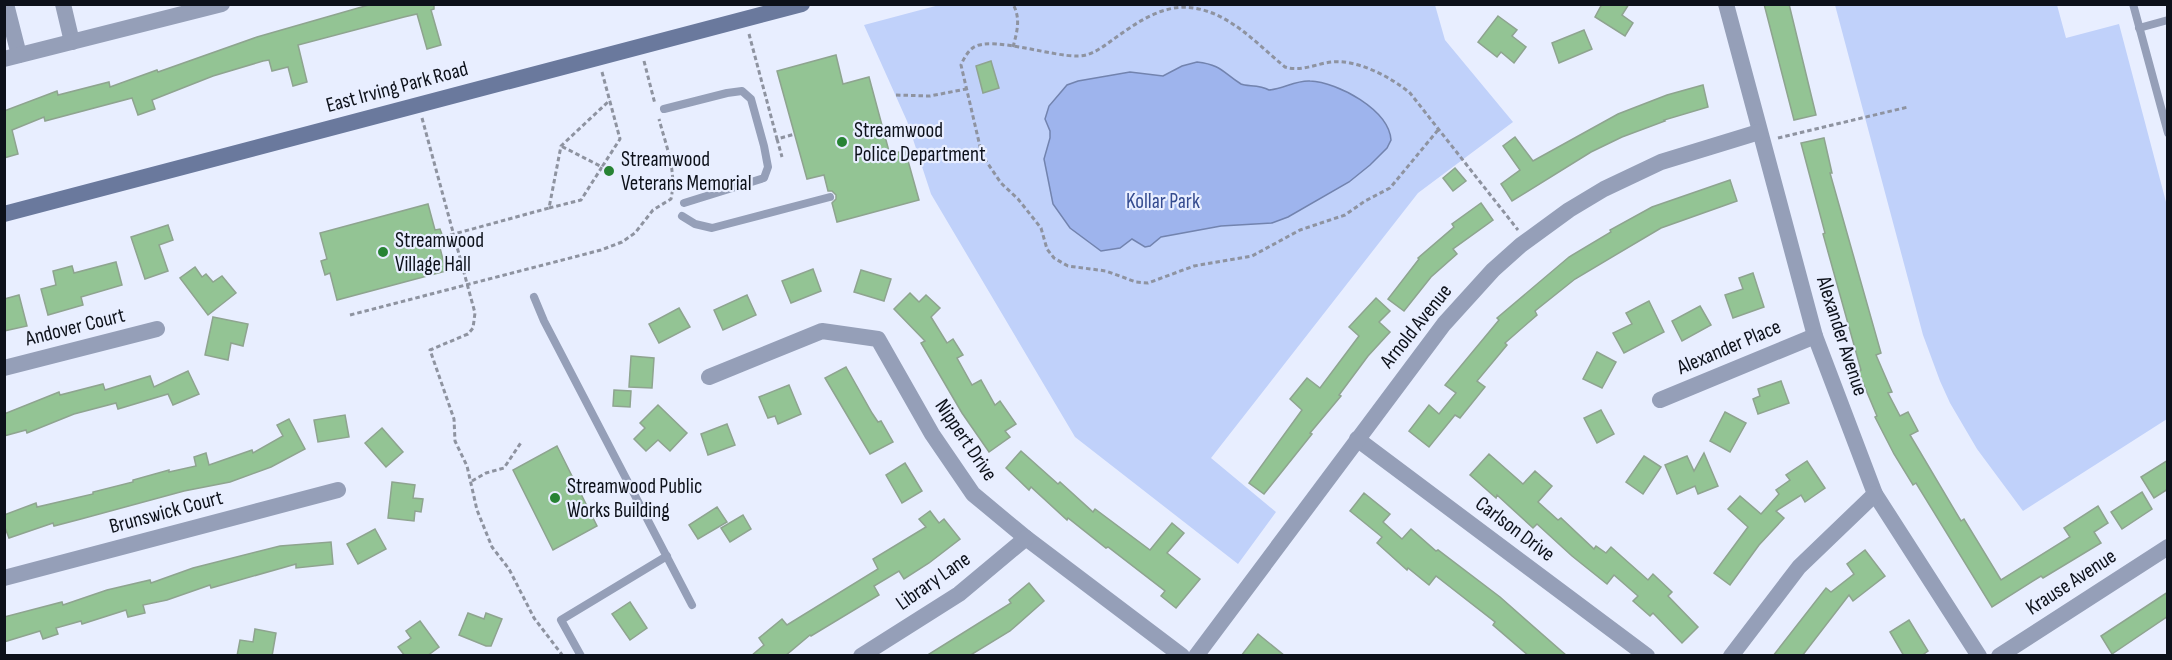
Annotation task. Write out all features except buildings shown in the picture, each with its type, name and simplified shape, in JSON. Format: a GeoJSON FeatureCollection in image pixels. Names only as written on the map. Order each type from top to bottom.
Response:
{"type":"FeatureCollection","features":[{"type":"Feature","properties":{"kind":"main road","name":"East Irving Park Road"},"geometry":{"type":"LineString","coordinates":[[4,214],[802,4]]}},
{"type":"Feature","properties":{"kind":"street"},"geometry":{"type":"LineString","coordinates":[[6,4],[12,57],[222,4]]}},
{"type":"Feature","properties":{"kind":"street"},"geometry":{"type":"LineString","coordinates":[[63,4],[72,42]]}},
{"type":"Feature","properties":{"kind":"street","name":"Alexander Avenue"},"geometry":{"type":"LineString","coordinates":[[1726,4],[1815,336],[1875,494],[1979,656]]}},
{"type":"Feature","properties":{"kind":"street","name":"Arnold Avenue"},"geometry":{"type":"LineString","coordinates":[[1196,656],[1444,324],[1493,270],[1569,210],[1634,174],[1661,162],[1760,137]]}},
{"type":"Feature","properties":{"kind":"street","name":"Andover Court"},"geometry":{"type":"LineString","coordinates":[[4,368],[157,329]]}},
{"type":"Feature","properties":{"kind":"street","name":"Nippert Drive"},"geometry":{"type":"LineString","coordinates":[[709,377],[822,332],[878,339],[932,434],[973,494],[1026,538],[1182,656]]}},
{"type":"Feature","properties":{"kind":"street","name":"Alexander Place"},"geometry":{"type":"LineString","coordinates":[[1660,400],[1815,336]]}},
{"type":"Feature","properties":{"kind":"street","name":"Carlson Drive"},"geometry":{"type":"LineString","coordinates":[[1357,438],[1647,656]]}},
{"type":"Feature","properties":{"kind":"street","name":"Brunswick Court"},"geometry":{"type":"LineString","coordinates":[[4,578],[338,490]]}},
{"type":"Feature","properties":{"kind":"street"},"geometry":{"type":"LineString","coordinates":[[1731,656],[1799,567],[1875,494]]}},
{"type":"Feature","properties":{"kind":"street","name":"Library Lane"},"geometry":{"type":"LineString","coordinates":[[861,656],[960,594],[1026,538]]}},
{"type":"Feature","properties":{"kind":"street","name":"Krause Avenue"},"geometry":{"type":"LineString","coordinates":[[1999,656],[2168,547]]}},
{"type":"Feature","properties":{"kind":"lane"},"geometry":{"type":"LineString","coordinates":[[2133,4],[2168,133]]}},
{"type":"Feature","properties":{"kind":"lane"},"geometry":{"type":"LineString","coordinates":[[2139,28],[2168,20]]}},
{"type":"Feature","properties":{"kind":"lane"},"geometry":{"type":"LineString","coordinates":[[664,109],[742,91],[751,99],[764,146],[768,167],[764,178],[684,202]]}},
{"type":"Feature","properties":{"kind":"lane"},"geometry":{"type":"LineString","coordinates":[[682,216],[695,224],[712,228],[830,197]]}},
{"type":"Feature","properties":{"kind":"lane"},"geometry":{"type":"LineString","coordinates":[[534,297],[544,321],[692,605]]}},
{"type":"Feature","properties":{"kind":"lane"},"geometry":{"type":"LineString","coordinates":[[581,656],[561,620],[667,556]]}},
{"type":"Feature","properties":{"kind":"path"},"geometry":{"type":"LineString","coordinates":[[1013,4],[1018,13],[1013,47]]}},
{"type":"Feature","properties":{"kind":"path"},"geometry":{"type":"LineString","coordinates":[[1438,130],[1390,188],[1345,215],[1300,230],[1252,256],[1194,266],[1148,283],[1136,282],[1106,271],[1068,266],[1054,258],[1047,249],[1041,228],[1018,199],[1001,183],[982,155],[961,65],[964,57],[975,47],[991,43],[1058,55],[1090,55],[1150,16],[1180,7],[1196,8],[1236,26],[1285,67],[1292,69],[1332,62],[1347,62],[1400,85],[1410,93],[1527,241]]}},
{"type":"Feature","properties":{"kind":"path"},"geometry":{"type":"LineString","coordinates":[[745,19],[782,157]]}},
{"type":"Feature","properties":{"kind":"path"},"geometry":{"type":"LineString","coordinates":[[350,315],[622,242],[635,234],[653,210],[672,199],[674,186],[673,169],[640,46]]}},
{"type":"Feature","properties":{"kind":"path"},"geometry":{"type":"LineString","coordinates":[[443,237],[581,200],[620,139],[598,57]]}},
{"type":"Feature","properties":{"kind":"path"},"geometry":{"type":"LineString","coordinates":[[896,95],[930,96],[966,89]]}},
{"type":"Feature","properties":{"kind":"path"},"geometry":{"type":"LineString","coordinates":[[549,208],[561,146],[610,100]]}},
{"type":"Feature","properties":{"kind":"path"},"geometry":{"type":"LineString","coordinates":[[418,105],[475,313],[473,328],[468,334],[430,350],[454,419],[455,441],[467,466],[477,510],[492,547],[509,569],[534,618],[563,656]]}},
{"type":"Feature","properties":{"kind":"path"},"geometry":{"type":"LineString","coordinates":[[1760,137],[1908,106]]}},
{"type":"Feature","properties":{"kind":"path"},"geometry":{"type":"LineString","coordinates":[[777,139],[795,134]]}},
{"type":"Feature","properties":{"kind":"path"},"geometry":{"type":"LineString","coordinates":[[561,146],[602,167]]}},
{"type":"Feature","properties":{"kind":"path"},"geometry":{"type":"LineString","coordinates":[[472,481],[486,473],[504,468],[522,441]]}},
{"type":"Feature","properties":{"kind":"green space","name":"Kollar Park"},"geometry":{"type":"Polygon","coordinates":[[[943,4],[1435,5],[1445,40],[1513,122],[1418,193],[1211,458],[1276,512],[1238,564],[1075,437],[931,194],[907,121],[864,25],[943,4]]]}},
{"type":"Feature","properties":{"kind":"green space"},"geometry":{"type":"Polygon","coordinates":[[[1835,5],[2057,5],[2066,38],[2119,24],[2167,202],[2167,419],[2023,511],[1977,449],[1940,381],[1923,335],[1835,5]]]}},
{"type":"Feature","properties":{"kind":"shaded area"},"geometry":{"type":"Polygon","coordinates":[[[1197,62],[1217,67],[1241,84],[1269,90],[1305,81],[1334,86],[1372,108],[1388,129],[1391,140],[1387,148],[1370,165],[1349,182],[1288,217],[1272,223],[1221,226],[1161,237],[1150,246],[1145,247],[1132,239],[1120,248],[1101,251],[1070,228],[1053,204],[1044,159],[1050,138],[1045,119],[1049,106],[1067,85],[1078,81],[1130,72],[1163,76],[1182,66],[1197,62]]]}},
{"type":"Feature","properties":{"kind":"place","name":"Streamwood Police Department"},"geometry":{"type":"Point","coordinates":[842,142]}},
{"type":"Feature","properties":{"kind":"place","name":"Streamwood Veterans Memorial"},"geometry":{"type":"Point","coordinates":[609,171]}},
{"type":"Feature","properties":{"kind":"place","name":"Streamwood Village Hall"},"geometry":{"type":"Point","coordinates":[383,252]}},
{"type":"Feature","properties":{"kind":"place","name":"Streamwood Public Works Building"},"geometry":{"type":"Point","coordinates":[555,498]}}]}
